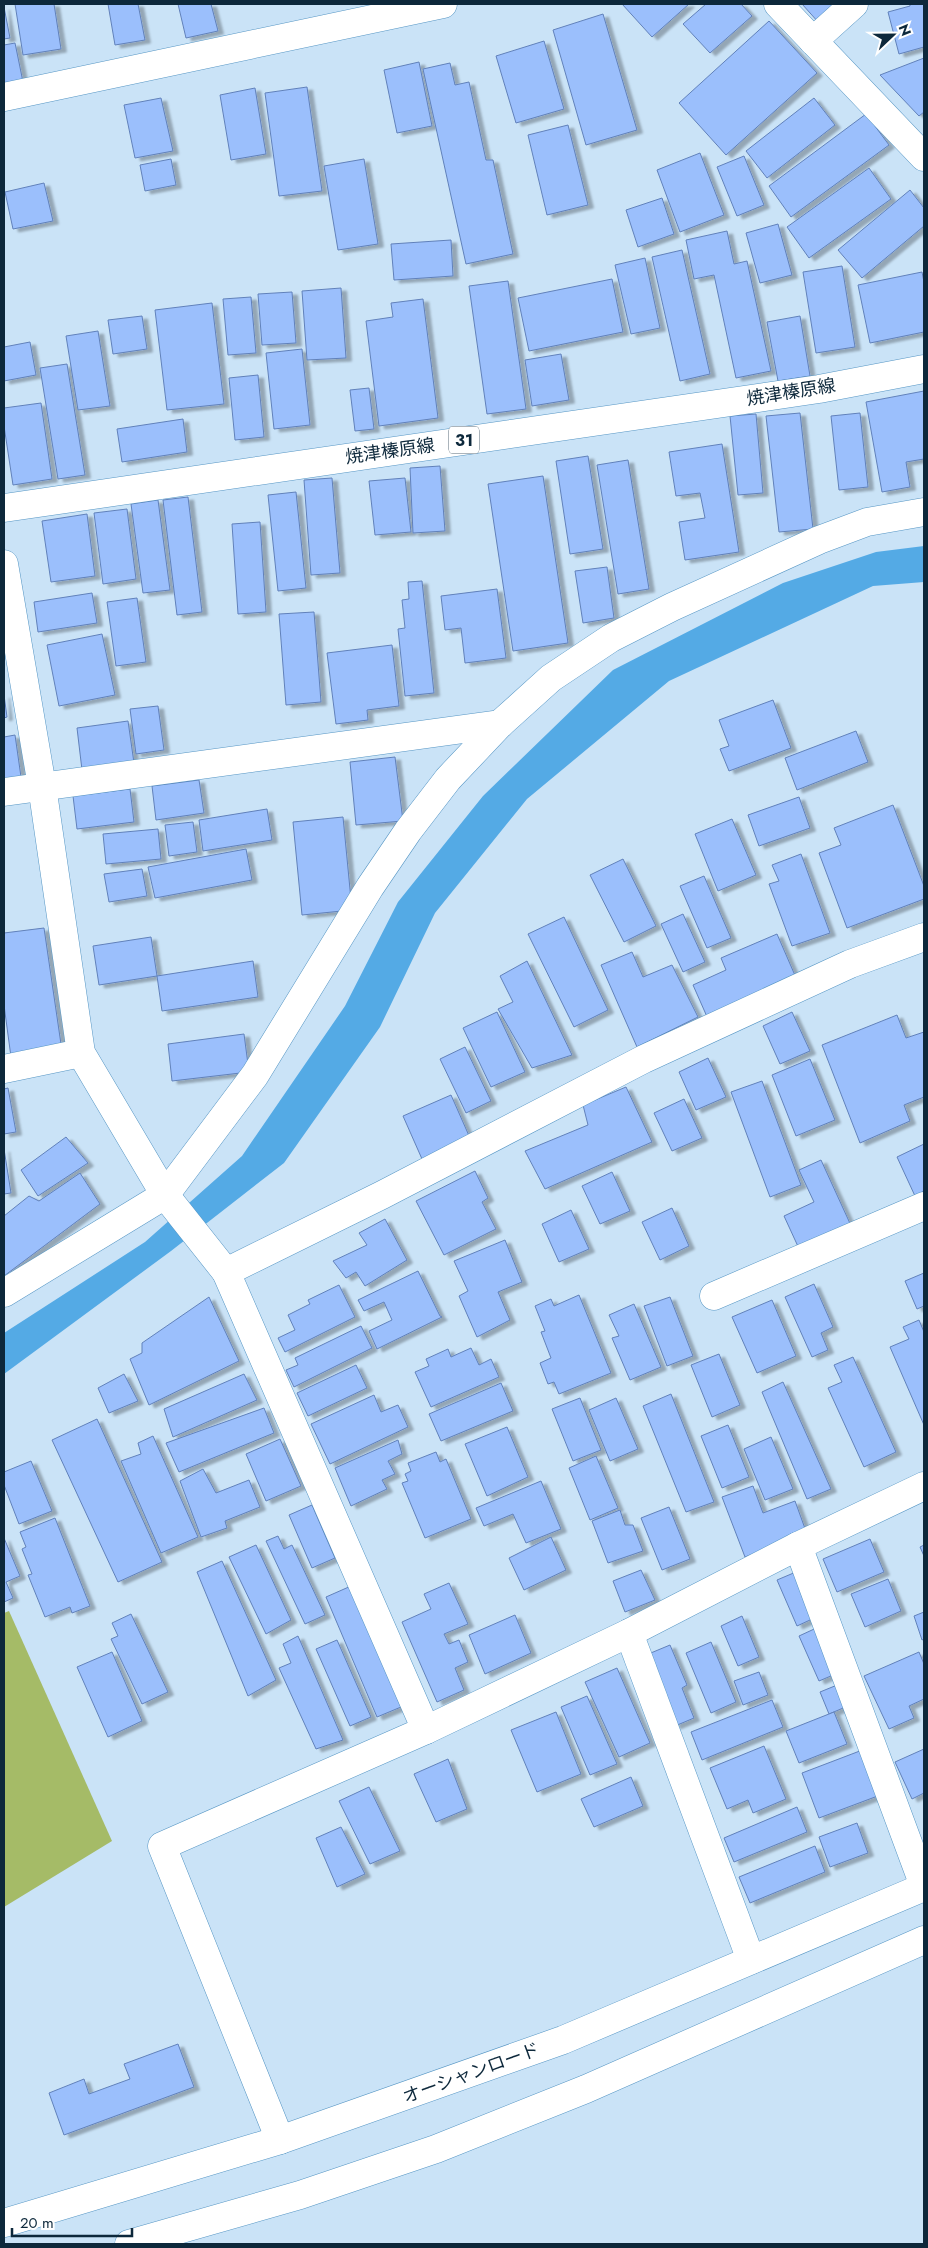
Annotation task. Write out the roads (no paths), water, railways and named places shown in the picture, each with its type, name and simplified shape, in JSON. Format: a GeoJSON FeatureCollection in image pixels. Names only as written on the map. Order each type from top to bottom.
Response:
{"type":"FeatureCollection","features":[{"type":"Feature","properties":{"kind":"street"},"geometry":{"type":"LineString","coordinates":[[4,97],[444,4]]}},
{"type":"Feature","properties":{"kind":"street"},"geometry":{"type":"LineString","coordinates":[[778,4],[924,157]]}},
{"type":"Feature","properties":{"kind":"street"},"geometry":{"type":"LineString","coordinates":[[813,41],[854,4]]}},
{"type":"Feature","properties":{"kind":"street","name":"焼津榛原線"},"geometry":{"type":"LineString","coordinates":[[4,508],[818,389],[924,369]]}},
{"type":"Feature","properties":{"kind":"street"},"geometry":{"type":"LineString","coordinates":[[4,1294],[165,1195],[255,1075],[370,887],[408,831],[448,779],[500,724],[551,678],[611,638],[654,616],[819,540],[868,522],[924,512]]}},
{"type":"Feature","properties":{"kind":"street"},"geometry":{"type":"LineString","coordinates":[[4,564],[42,786],[81,1053],[165,1195],[226,1272],[426,1730]]}},
{"type":"Feature","properties":{"kind":"street"},"geometry":{"type":"LineString","coordinates":[[4,792],[500,724]]}},
{"type":"Feature","properties":{"kind":"street"},"geometry":{"type":"LineString","coordinates":[[226,1272],[382,1195],[644,1059],[850,964],[924,937]]}},
{"type":"Feature","properties":{"kind":"street"},"geometry":{"type":"LineString","coordinates":[[4,1069],[81,1053]]}},
{"type":"Feature","properties":{"kind":"street"},"geometry":{"type":"LineString","coordinates":[[714,1296],[924,1206]]}},
{"type":"Feature","properties":{"kind":"street"},"geometry":{"type":"LineString","coordinates":[[280,2140],[162,1846],[426,1730],[629,1633],[798,1546],[924,1486]]}},
{"type":"Feature","properties":{"kind":"street"},"geometry":{"type":"LineString","coordinates":[[798,1546],[924,1886]]}},
{"type":"Feature","properties":{"kind":"street"},"geometry":{"type":"LineString","coordinates":[[629,1633],[751,1960]]}},
{"type":"Feature","properties":{"kind":"street","name":"オーシャンロード"},"geometry":{"type":"LineString","coordinates":[[4,2223],[280,2140],[412,2095],[563,2040],[924,1886]]}},
{"type":"Feature","properties":{"kind":"street"},"geometry":{"type":"LineString","coordinates":[[129,2244],[300,2195],[436,2149],[586,2089],[924,1940]]}},
{"type":"Feature","properties":{"kind":"water"},"geometry":{"type":"Polygon","coordinates":[[[924,546],[924,582],[873,586],[669,681],[527,799],[435,913],[380,1027],[284,1163],[171,1251],[4,1374],[4,1333],[145,1242],[242,1156],[345,1006],[398,902],[483,796],[613,670],[783,583],[876,552],[924,546]]]}}]}
